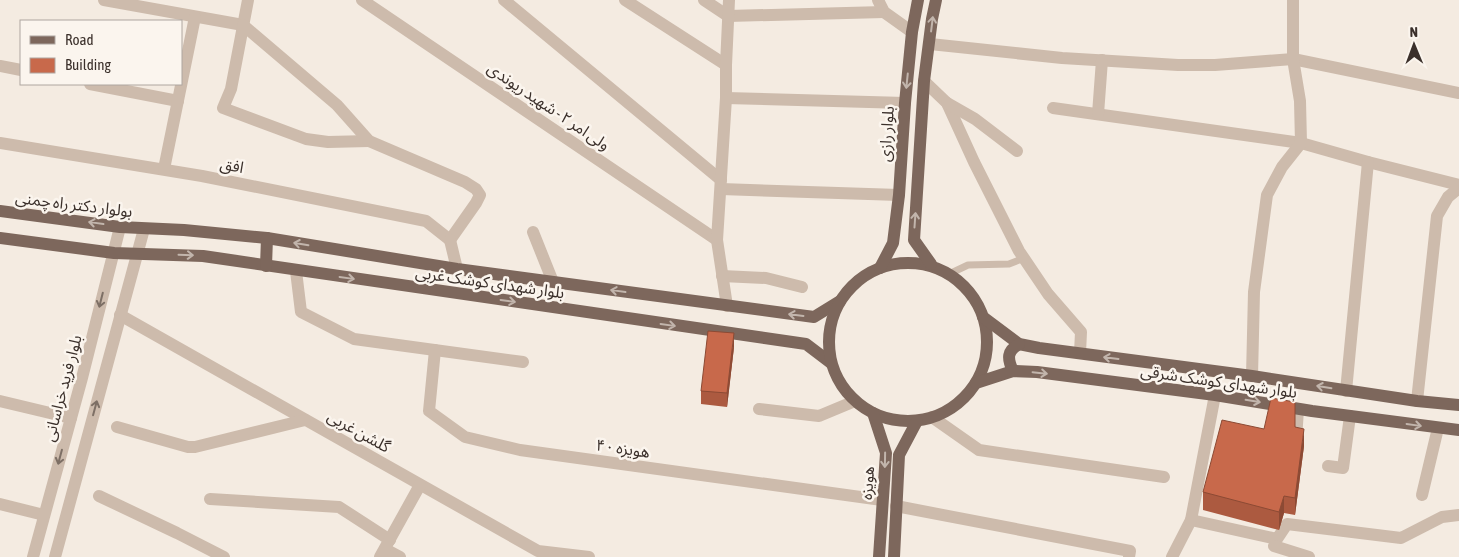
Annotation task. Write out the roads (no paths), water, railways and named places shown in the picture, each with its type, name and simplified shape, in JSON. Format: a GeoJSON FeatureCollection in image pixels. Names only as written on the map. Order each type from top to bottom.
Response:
{"type":"FeatureCollection","features":[{"type":"Feature","properties":{"kind":"main road","name":"بلوار رازی"},"geometry":{"type":"LineString","coordinates":[[880,268],[893,243],[899,195],[904,103],[912,32],[918,0]]}},
{"type":"Feature","properties":{"kind":"main road"},"geometry":{"type":"LineString","coordinates":[[931,264],[901,263],[880,268],[857,281],[840,301],[829,331],[831,363],[840,384],[855,401],[873,413],[890,419],[917,421],[932,417],[950,408],[966,396],[976,383],[985,359],[987,338],[983,317],[970,293],[949,274],[931,264],[914,240],[924,81],[936,0]]}},
{"type":"Feature","properties":{"kind":"main road","name":"بولوار دکتر راه چمنی"},"geometry":{"type":"LineString","coordinates":[[0,211],[144,229]]}},
{"type":"Feature","properties":{"kind":"main road","name":"بلوار شهدای کوشک غربی"},"geometry":{"type":"LineString","coordinates":[[144,229],[184,230],[267,238],[457,269],[814,318],[840,301]]}},
{"type":"Feature","properties":{"kind":"main road"},"geometry":{"type":"LineString","coordinates":[[0,238],[114,253],[137,254]]}},
{"type":"Feature","properties":{"kind":"main road"},"geometry":{"type":"LineString","coordinates":[[266,266],[267,238]]}},
{"type":"Feature","properties":{"kind":"main road","name":"بلوار شهدای کوشک غربی"},"geometry":{"type":"LineString","coordinates":[[137,254],[203,256],[806,344],[831,363]]}},
{"type":"Feature","properties":{"kind":"main road","name":"بلوار شهدای کوشک شرقی"},"geometry":{"type":"LineString","coordinates":[[983,317],[1019,344],[1417,401],[1459,405]]}},
{"type":"Feature","properties":{"kind":"main road"},"geometry":{"type":"LineString","coordinates":[[1013,370],[1009,356],[1012,348],[1019,344]]}},
{"type":"Feature","properties":{"kind":"main road","name":"بلوار شهدای کوشک شرقی"},"geometry":{"type":"LineString","coordinates":[[976,383],[1013,370],[1215,395],[1298,409],[1459,430]]}},
{"type":"Feature","properties":{"kind":"main road","name":"هویزه"},"geometry":{"type":"LineString","coordinates":[[873,413],[886,453],[879,557]]}},
{"type":"Feature","properties":{"kind":"main road","name":"هویزه"},"geometry":{"type":"LineString","coordinates":[[894,557],[899,455],[917,421]]}},
{"type":"Feature","properties":{"kind":"street"},"geometry":{"type":"LineString","coordinates":[[104,0],[244,25],[337,106],[369,141],[465,182],[476,189],[480,194],[476,203],[450,240],[457,269]]}},
{"type":"Feature","properties":{"kind":"street"},"geometry":{"type":"LineString","coordinates":[[248,0],[231,89],[224,108],[306,139],[328,142],[369,141]]}},
{"type":"Feature","properties":{"kind":"street","name":"ولی امر ۲ - شهید ریوندی"},"geometry":{"type":"LineString","coordinates":[[362,0],[717,240]]}},
{"type":"Feature","properties":{"kind":"street"},"geometry":{"type":"LineString","coordinates":[[626,0],[726,66]]}},
{"type":"Feature","properties":{"kind":"street"},"geometry":{"type":"LineString","coordinates":[[704,0],[728,16],[884,12]]}},
{"type":"Feature","properties":{"kind":"street"},"geometry":{"type":"LineString","coordinates":[[727,306],[717,240],[726,98],[729,0]]}},
{"type":"Feature","properties":{"kind":"street"},"geometry":{"type":"LineString","coordinates":[[878,0],[884,12],[912,32]]}},
{"type":"Feature","properties":{"kind":"street"},"geometry":{"type":"LineString","coordinates":[[1252,376],[1254,292],[1267,195],[1282,168],[1301,143],[1300,101],[1293,59],[1294,0]]}},
{"type":"Feature","properties":{"kind":"street"},"geometry":{"type":"LineString","coordinates":[[507,1],[721,184],[822,192],[899,195]]}},
{"type":"Feature","properties":{"kind":"street"},"geometry":{"type":"LineString","coordinates":[[182,81],[195,17]]}},
{"type":"Feature","properties":{"kind":"street"},"geometry":{"type":"LineString","coordinates":[[930,44],[1178,65],[1215,65],[1293,59],[1459,93]]}},
{"type":"Feature","properties":{"kind":"street"},"geometry":{"type":"LineString","coordinates":[[1098,114],[1102,60]]}},
{"type":"Feature","properties":{"kind":"street"},"geometry":{"type":"LineString","coordinates":[[0,66],[20,70]]}},
{"type":"Feature","properties":{"kind":"street"},"geometry":{"type":"LineString","coordinates":[[924,81],[947,103],[975,119],[1017,151]]}},
{"type":"Feature","properties":{"kind":"street"},"geometry":{"type":"LineString","coordinates":[[95,85],[178,101]]}},
{"type":"Feature","properties":{"kind":"street"},"geometry":{"type":"LineString","coordinates":[[164,169],[181,85]]}},
{"type":"Feature","properties":{"kind":"street"},"geometry":{"type":"LineString","coordinates":[[726,98],[904,103]]}},
{"type":"Feature","properties":{"kind":"street"},"geometry":{"type":"LineString","coordinates":[[947,103],[974,162],[1024,258],[1048,294],[1081,332],[1080,353]]}},
{"type":"Feature","properties":{"kind":"street"},"geometry":{"type":"LineString","coordinates":[[1052,108],[1301,143],[1368,162],[1459,184]]}},
{"type":"Feature","properties":{"kind":"street","name":"افق"},"geometry":{"type":"LineString","coordinates":[[0,143],[164,169],[426,221],[450,240]]}},
{"type":"Feature","properties":{"kind":"street"},"geometry":{"type":"LineString","coordinates":[[1346,391],[1368,162]]}},
{"type":"Feature","properties":{"kind":"street"},"geometry":{"type":"LineString","coordinates":[[1417,401],[1437,216],[1448,197],[1459,188]]}},
{"type":"Feature","properties":{"kind":"street","name":"بلوار فرید خراسانی"},"geometry":{"type":"LineString","coordinates":[[33,557],[82,378],[120,227]]}},
{"type":"Feature","properties":{"kind":"street"},"geometry":{"type":"LineString","coordinates":[[55,557],[144,229]]}},
{"type":"Feature","properties":{"kind":"street"},"geometry":{"type":"LineString","coordinates":[[533,232],[553,282]]}},
{"type":"Feature","properties":{"kind":"street"},"geometry":{"type":"LineString","coordinates":[[296,270],[301,312],[354,339],[522,362]]}},
{"type":"Feature","properties":{"kind":"street"},"geometry":{"type":"LineString","coordinates":[[722,276],[766,278],[802,287]]}},
{"type":"Feature","properties":{"kind":"street","name":"گلشن غربی"},"geometry":{"type":"LineString","coordinates":[[120,315],[420,485],[537,554],[589,557]]}},
{"type":"Feature","properties":{"kind":"street","name":"هویزه ۴۰"},"geometry":{"type":"LineString","coordinates":[[435,350],[429,411],[465,438],[520,450],[882,500]]}},
{"type":"Feature","properties":{"kind":"street"},"geometry":{"type":"LineString","coordinates":[[82,378],[101,384]]}},
{"type":"Feature","properties":{"kind":"street"},"geometry":{"type":"LineString","coordinates":[[1172,557],[1191,520],[1215,395]]}},
{"type":"Feature","properties":{"kind":"street"},"geometry":{"type":"LineString","coordinates":[[0,401],[70,418]]}},
{"type":"Feature","properties":{"kind":"street"},"geometry":{"type":"LineString","coordinates":[[759,409],[819,416],[855,401]]}},
{"type":"Feature","properties":{"kind":"street"},"geometry":{"type":"LineString","coordinates":[[1296,440],[1298,409]]}},
{"type":"Feature","properties":{"kind":"street"},"geometry":{"type":"LineString","coordinates":[[1328,466],[1343,468],[1350,416]]}},
{"type":"Feature","properties":{"kind":"street"},"geometry":{"type":"LineString","coordinates":[[932,417],[980,450],[1164,477]]}},
{"type":"Feature","properties":{"kind":"street"},"geometry":{"type":"LineString","coordinates":[[117,427],[188,447],[195,447],[305,420]]}},
{"type":"Feature","properties":{"kind":"street"},"geometry":{"type":"LineString","coordinates":[[1422,495],[1438,428]]}},
{"type":"Feature","properties":{"kind":"street"},"geometry":{"type":"LineString","coordinates":[[385,548],[420,485]]}},
{"type":"Feature","properties":{"kind":"street"},"geometry":{"type":"LineString","coordinates":[[99,496],[224,557]]}},
{"type":"Feature","properties":{"kind":"street"},"geometry":{"type":"LineString","coordinates":[[210,499],[339,507],[385,548],[400,557]]}},
{"type":"Feature","properties":{"kind":"street"},"geometry":{"type":"LineString","coordinates":[[0,504],[44,515]]}},
{"type":"Feature","properties":{"kind":"street"},"geometry":{"type":"LineString","coordinates":[[896,506],[1130,551],[1129,557]]}},
{"type":"Feature","properties":{"kind":"street"},"geometry":{"type":"LineString","coordinates":[[1273,547],[1287,524],[1401,538],[1442,517],[1459,515]]}},
{"type":"Feature","properties":{"kind":"street"},"geometry":{"type":"LineString","coordinates":[[1191,520],[1309,557]]}},
{"type":"Feature","properties":{"kind":"lane"},"geometry":{"type":"LineString","coordinates":[[949,274],[968,265],[1009,264],[1024,258]]}}]}
